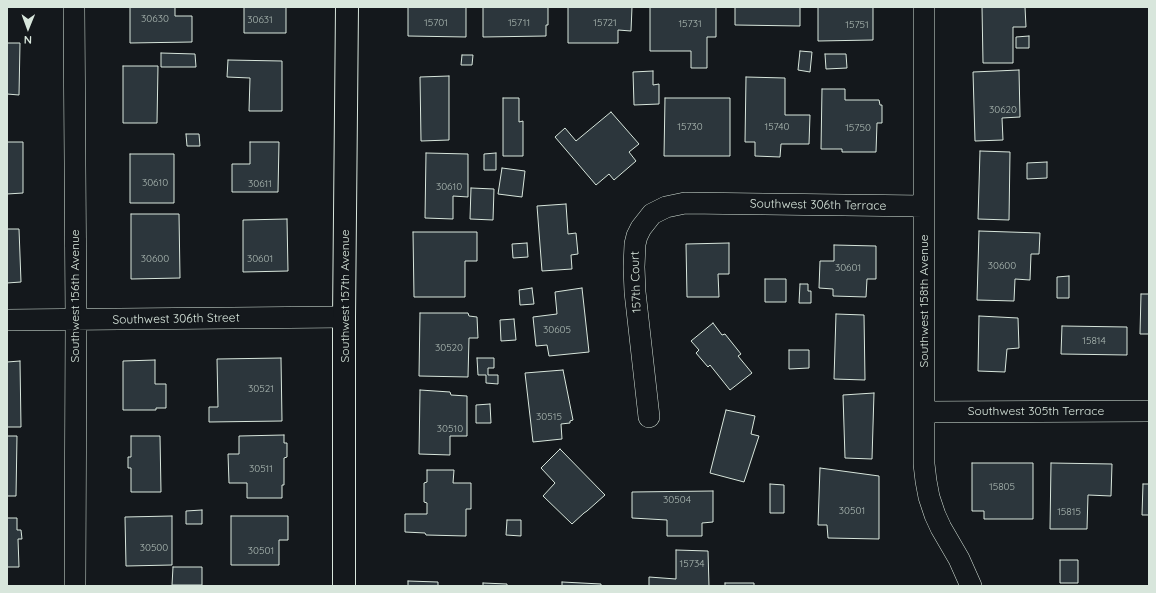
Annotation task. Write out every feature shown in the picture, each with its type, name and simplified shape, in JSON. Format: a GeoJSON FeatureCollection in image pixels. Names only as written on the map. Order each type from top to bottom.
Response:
{"type":"FeatureCollection","features":[{"type":"Feature","properties":{"kind":"street","name":"Southwest 156th Avenue"},"geometry":{"type":"LineString","coordinates":[[74,7],[76,320],[74,586]]}},
{"type":"Feature","properties":{"kind":"street","name":"Southwest 157th Avenue"},"geometry":{"type":"LineString","coordinates":[[344,586],[344,317],[347,7]]}},
{"type":"Feature","properties":{"kind":"street","name":"Southwest 158th Avenue"},"geometry":{"type":"LineString","coordinates":[[924,7],[924,464],[929,498],[941,528],[959,559],[971,586]]}},
{"type":"Feature","properties":{"kind":"street","name":"157th Court"},"geometry":{"type":"LineString","coordinates":[[649,417],[635,292],[634,267],[635,244],[637,236],[641,228],[652,214],[666,207],[685,204],[712,204]]}},
{"type":"Feature","properties":{"kind":"street","name":"Southwest 306th Terrace"},"geometry":{"type":"LineString","coordinates":[[712,204],[923,206]]}},
{"type":"Feature","properties":{"kind":"street","name":"Southwest 306th Street"},"geometry":{"type":"LineString","coordinates":[[7,320],[344,317]]}},
{"type":"Feature","properties":{"kind":"street","name":"Southwest 305th Terrace"},"geometry":{"type":"LineString","coordinates":[[924,412],[1149,411]]}},
{"type":"Feature","properties":{"kind":"building"},"geometry":{"type":"Polygon","coordinates":[[[130,7],[175,7],[175,16],[192,16],[192,42],[130,43],[130,7]]]}},
{"type":"Feature","properties":{"kind":"building"},"geometry":{"type":"Polygon","coordinates":[[[244,7],[286,7],[286,33],[244,33],[244,7]]]}},
{"type":"Feature","properties":{"kind":"building"},"geometry":{"type":"Polygon","coordinates":[[[408,7],[466,7],[466,37],[408,36],[408,7]]]}},
{"type":"Feature","properties":{"kind":"building"},"geometry":{"type":"Polygon","coordinates":[[[483,7],[548,7],[548,25],[546,25],[546,36],[483,37],[483,7]]]}},
{"type":"Feature","properties":{"kind":"building"},"geometry":{"type":"Polygon","coordinates":[[[568,7],[632,7],[631,31],[618,30],[618,43],[568,43],[568,7]]]}},
{"type":"Feature","properties":{"kind":"building"},"geometry":{"type":"Polygon","coordinates":[[[650,7],[716,7],[716,37],[707,37],[707,68],[691,68],[691,51],[650,51],[650,7]]]}},
{"type":"Feature","properties":{"kind":"building"},"geometry":{"type":"Polygon","coordinates":[[[735,7],[800,7],[800,26],[735,25],[735,7]]]}},
{"type":"Feature","properties":{"kind":"building"},"geometry":{"type":"Polygon","coordinates":[[[818,7],[873,7],[873,40],[818,41],[818,7]]]}},
{"type":"Feature","properties":{"kind":"building"},"geometry":{"type":"Polygon","coordinates":[[[982,7],[1025,7],[1026,27],[1013,27],[1013,63],[983,63],[982,7]]]}},
{"type":"Feature","properties":{"kind":"building"},"geometry":{"type":"Polygon","coordinates":[[[1029,36],[1029,48],[1016,48],[1016,37],[1029,36]]]}},
{"type":"Feature","properties":{"kind":"building"},"geometry":{"type":"Polygon","coordinates":[[[7,43],[20,43],[19,95],[7,94],[7,43]]]}},
{"type":"Feature","properties":{"kind":"building"},"geometry":{"type":"Polygon","coordinates":[[[800,51],[812,52],[810,72],[798,70],[800,51]]]}},
{"type":"Feature","properties":{"kind":"building"},"geometry":{"type":"Polygon","coordinates":[[[161,53],[195,54],[196,67],[161,67],[161,53]]]}},
{"type":"Feature","properties":{"kind":"building"},"geometry":{"type":"Polygon","coordinates":[[[825,54],[846,54],[847,68],[826,69],[825,54]]]}},
{"type":"Feature","properties":{"kind":"building"},"geometry":{"type":"Polygon","coordinates":[[[462,55],[473,55],[472,65],[461,65],[462,55]]]}},
{"type":"Feature","properties":{"kind":"building"},"geometry":{"type":"Polygon","coordinates":[[[228,60],[282,61],[282,111],[249,111],[250,78],[227,77],[228,60]]]}},
{"type":"Feature","properties":{"kind":"building"},"geometry":{"type":"Polygon","coordinates":[[[123,66],[158,66],[157,123],[123,123],[123,66]]]}},
{"type":"Feature","properties":{"kind":"building"},"geometry":{"type":"Polygon","coordinates":[[[1019,70],[1020,117],[1002,118],[1003,140],[975,141],[973,72],[1019,70]]]}},
{"type":"Feature","properties":{"kind":"building"},"geometry":{"type":"Polygon","coordinates":[[[653,71],[653,85],[659,84],[659,104],[634,105],[633,72],[653,71]]]}},
{"type":"Feature","properties":{"kind":"building"},"geometry":{"type":"Polygon","coordinates":[[[449,76],[449,140],[421,141],[420,77],[449,76]]]}},
{"type":"Feature","properties":{"kind":"building"},"geometry":{"type":"Polygon","coordinates":[[[746,77],[785,78],[785,115],[810,115],[809,144],[781,144],[780,157],[755,156],[755,142],[745,142],[746,77]]]}},
{"type":"Feature","properties":{"kind":"building"},"geometry":{"type":"Polygon","coordinates":[[[822,89],[845,89],[845,100],[879,100],[880,105],[882,105],[882,123],[877,123],[876,152],[842,152],[842,149],[821,149],[822,89]]]}},
{"type":"Feature","properties":{"kind":"building"},"geometry":{"type":"Polygon","coordinates":[[[503,98],[519,98],[519,122],[523,121],[523,156],[503,156],[503,98]]]}},
{"type":"Feature","properties":{"kind":"building"},"geometry":{"type":"Polygon","coordinates":[[[665,98],[730,98],[730,156],[664,156],[665,98]]]}},
{"type":"Feature","properties":{"kind":"building"},"geometry":{"type":"Polygon","coordinates":[[[611,112],[639,144],[629,152],[636,161],[614,180],[609,174],[596,185],[555,137],[565,128],[576,141],[611,112]]]}},
{"type":"Feature","properties":{"kind":"building"},"geometry":{"type":"Polygon","coordinates":[[[186,134],[199,134],[200,146],[187,146],[186,134]]]}},
{"type":"Feature","properties":{"kind":"building"},"geometry":{"type":"Polygon","coordinates":[[[7,142],[23,142],[23,193],[7,194],[7,142]]]}},
{"type":"Feature","properties":{"kind":"building"},"geometry":{"type":"Polygon","coordinates":[[[250,142],[279,142],[278,192],[232,192],[232,164],[250,164],[250,142]]]}},
{"type":"Feature","properties":{"kind":"building"},"geometry":{"type":"Polygon","coordinates":[[[980,151],[1010,152],[1009,220],[978,219],[980,151]]]}},
{"type":"Feature","properties":{"kind":"building"},"geometry":{"type":"Polygon","coordinates":[[[426,153],[468,154],[468,197],[453,196],[453,219],[425,218],[426,153]]]}},
{"type":"Feature","properties":{"kind":"building"},"geometry":{"type":"Polygon","coordinates":[[[496,153],[496,170],[484,170],[484,154],[496,153]]]}},
{"type":"Feature","properties":{"kind":"building"},"geometry":{"type":"Polygon","coordinates":[[[130,154],[174,154],[174,203],[130,203],[130,154]]]}},
{"type":"Feature","properties":{"kind":"building"},"geometry":{"type":"Polygon","coordinates":[[[1047,162],[1047,178],[1027,179],[1027,163],[1047,162]]]}},
{"type":"Feature","properties":{"kind":"building"},"geometry":{"type":"Polygon","coordinates":[[[502,168],[525,171],[522,197],[498,194],[502,168]]]}},
{"type":"Feature","properties":{"kind":"building"},"geometry":{"type":"Polygon","coordinates":[[[471,188],[494,189],[493,220],[470,219],[471,188]]]}},
{"type":"Feature","properties":{"kind":"building"},"geometry":{"type":"Polygon","coordinates":[[[566,204],[568,234],[576,233],[578,254],[571,255],[572,269],[542,271],[537,206],[566,204]]]}},
{"type":"Feature","properties":{"kind":"building"},"geometry":{"type":"Polygon","coordinates":[[[131,214],[179,214],[180,278],[131,279],[131,214]]]}},
{"type":"Feature","properties":{"kind":"building"},"geometry":{"type":"Polygon","coordinates":[[[287,219],[288,271],[243,272],[243,220],[287,219]]]}},
{"type":"Feature","properties":{"kind":"building"},"geometry":{"type":"Polygon","coordinates":[[[7,229],[19,229],[21,282],[7,283],[7,229]]]}},
{"type":"Feature","properties":{"kind":"building"},"geometry":{"type":"Polygon","coordinates":[[[979,231],[1040,233],[1039,254],[1031,254],[1030,280],[1015,279],[1014,301],[977,300],[979,231]]]}},
{"type":"Feature","properties":{"kind":"building"},"geometry":{"type":"Polygon","coordinates":[[[413,232],[477,232],[477,261],[465,261],[465,297],[414,297],[413,232]]]}},
{"type":"Feature","properties":{"kind":"building"},"geometry":{"type":"Polygon","coordinates":[[[527,243],[528,257],[513,258],[512,244],[527,243]]]}},
{"type":"Feature","properties":{"kind":"building"},"geometry":{"type":"Polygon","coordinates":[[[729,243],[729,274],[718,274],[719,297],[687,297],[686,244],[729,243]]]}},
{"type":"Feature","properties":{"kind":"building"},"geometry":{"type":"Polygon","coordinates":[[[834,245],[876,246],[876,279],[867,279],[866,297],[833,296],[833,289],[819,288],[820,261],[834,261],[834,245]]]}},
{"type":"Feature","properties":{"kind":"building"},"geometry":{"type":"Polygon","coordinates":[[[1069,276],[1069,298],[1057,298],[1057,277],[1069,276]]]}},
{"type":"Feature","properties":{"kind":"building"},"geometry":{"type":"Polygon","coordinates":[[[765,279],[786,279],[786,302],[765,302],[765,279]]]}},
{"type":"Feature","properties":{"kind":"building"},"geometry":{"type":"Polygon","coordinates":[[[800,284],[808,284],[808,291],[811,291],[811,303],[799,303],[800,284]]]}},
{"type":"Feature","properties":{"kind":"building"},"geometry":{"type":"Polygon","coordinates":[[[532,288],[534,304],[520,305],[519,290],[532,288]]]}},
{"type":"Feature","properties":{"kind":"building"},"geometry":{"type":"Polygon","coordinates":[[[582,288],[589,352],[549,356],[547,345],[536,346],[533,317],[557,314],[555,292],[582,288]]]}},
{"type":"Feature","properties":{"kind":"building"},"geometry":{"type":"Polygon","coordinates":[[[1141,294],[1149,294],[1149,334],[1140,334],[1141,294]]]}},
{"type":"Feature","properties":{"kind":"building"},"geometry":{"type":"Polygon","coordinates":[[[420,313],[468,313],[469,316],[477,317],[478,338],[469,338],[468,377],[419,376],[420,313]]]}},
{"type":"Feature","properties":{"kind":"building"},"geometry":{"type":"Polygon","coordinates":[[[836,314],[864,315],[865,380],[834,379],[836,314]]]}},
{"type":"Feature","properties":{"kind":"building"},"geometry":{"type":"Polygon","coordinates":[[[979,316],[1018,318],[1019,348],[1007,349],[1005,372],[978,371],[979,316]]]}},
{"type":"Feature","properties":{"kind":"building"},"geometry":{"type":"Polygon","coordinates":[[[514,319],[516,340],[501,341],[500,320],[514,319]]]}},
{"type":"Feature","properties":{"kind":"building"},"geometry":{"type":"Polygon","coordinates":[[[713,323],[722,335],[725,334],[741,354],[738,356],[752,373],[730,390],[710,365],[708,367],[696,353],[699,350],[691,341],[713,323]]]}},
{"type":"Feature","properties":{"kind":"building"},"geometry":{"type":"Polygon","coordinates":[[[1062,326],[1127,327],[1127,355],[1061,354],[1062,326]]]}},
{"type":"Feature","properties":{"kind":"building"},"geometry":{"type":"Polygon","coordinates":[[[789,350],[809,350],[809,368],[789,369],[789,350]]]}},
{"type":"Feature","properties":{"kind":"building"},"geometry":{"type":"Polygon","coordinates":[[[281,358],[282,421],[209,422],[209,407],[218,407],[217,359],[281,358]]]}},
{"type":"Feature","properties":{"kind":"building"},"geometry":{"type":"Polygon","coordinates":[[[477,358],[494,358],[494,368],[488,368],[488,375],[498,375],[498,384],[486,383],[486,375],[478,375],[477,358]]]}},
{"type":"Feature","properties":{"kind":"building"},"geometry":{"type":"Polygon","coordinates":[[[155,360],[155,384],[166,384],[166,408],[156,408],[156,410],[123,410],[123,361],[155,360]]]}},
{"type":"Feature","properties":{"kind":"building"},"geometry":{"type":"Polygon","coordinates":[[[20,361],[21,427],[7,427],[7,362],[20,361]]]}},
{"type":"Feature","properties":{"kind":"building"},"geometry":{"type":"Polygon","coordinates":[[[563,370],[573,420],[570,421],[570,423],[561,424],[562,439],[533,442],[525,373],[563,370]]]}},
{"type":"Feature","properties":{"kind":"building"},"geometry":{"type":"Polygon","coordinates":[[[420,390],[450,392],[451,395],[467,396],[467,436],[450,436],[450,455],[419,454],[420,390]]]}},
{"type":"Feature","properties":{"kind":"building"},"geometry":{"type":"Polygon","coordinates":[[[874,393],[872,459],[845,458],[843,395],[874,393]]]}},
{"type":"Feature","properties":{"kind":"building"},"geometry":{"type":"Polygon","coordinates":[[[490,404],[491,423],[476,423],[476,405],[490,404]]]}},
{"type":"Feature","properties":{"kind":"building"},"geometry":{"type":"Polygon","coordinates":[[[726,410],[755,416],[751,434],[759,436],[744,482],[710,473],[726,410]]]}},
{"type":"Feature","properties":{"kind":"building"},"geometry":{"type":"Polygon","coordinates":[[[284,435],[284,443],[287,443],[287,457],[284,458],[284,485],[282,485],[282,498],[247,498],[247,483],[229,483],[228,454],[239,454],[239,436],[284,435]]]}},
{"type":"Feature","properties":{"kind":"building"},"geometry":{"type":"Polygon","coordinates":[[[7,436],[17,436],[16,496],[7,496],[7,436]]]}},
{"type":"Feature","properties":{"kind":"building"},"geometry":{"type":"Polygon","coordinates":[[[131,436],[160,436],[161,492],[131,492],[131,468],[128,468],[128,457],[131,457],[131,436]]]}},
{"type":"Feature","properties":{"kind":"building"},"geometry":{"type":"Polygon","coordinates":[[[560,449],[605,495],[572,524],[543,496],[555,483],[541,468],[560,449]]]}},
{"type":"Feature","properties":{"kind":"building"},"geometry":{"type":"Polygon","coordinates":[[[972,463],[1033,463],[1033,519],[984,519],[984,511],[972,511],[972,463]]]}},
{"type":"Feature","properties":{"kind":"building"},"geometry":{"type":"Polygon","coordinates":[[[1051,463],[1112,464],[1111,496],[1088,495],[1087,529],[1050,529],[1051,463]]]}},
{"type":"Feature","properties":{"kind":"building"},"geometry":{"type":"Polygon","coordinates":[[[820,468],[879,476],[879,539],[828,538],[827,525],[818,525],[820,468]]]}},
{"type":"Feature","properties":{"kind":"building"},"geometry":{"type":"Polygon","coordinates":[[[427,470],[454,470],[453,483],[471,483],[471,509],[466,509],[466,536],[426,535],[425,533],[405,532],[405,514],[427,514],[427,503],[424,502],[424,483],[427,482],[427,470]]]}},
{"type":"Feature","properties":{"kind":"building"},"geometry":{"type":"Polygon","coordinates":[[[770,484],[784,485],[784,513],[770,513],[770,484]]]}},
{"type":"Feature","properties":{"kind":"building"},"geometry":{"type":"Polygon","coordinates":[[[1143,484],[1149,484],[1149,515],[1142,515],[1143,484]]]}},
{"type":"Feature","properties":{"kind":"building"},"geometry":{"type":"Polygon","coordinates":[[[713,491],[713,522],[702,523],[702,536],[667,536],[667,520],[632,518],[632,492],[713,491]]]}},
{"type":"Feature","properties":{"kind":"building"},"geometry":{"type":"Polygon","coordinates":[[[202,510],[202,524],[186,524],[186,511],[202,510]]]}},
{"type":"Feature","properties":{"kind":"building"},"geometry":{"type":"Polygon","coordinates":[[[172,516],[172,565],[126,566],[125,517],[172,516]]]}},
{"type":"Feature","properties":{"kind":"building"},"geometry":{"type":"Polygon","coordinates":[[[231,516],[288,516],[288,540],[279,540],[279,565],[231,565],[231,516]]]}},
{"type":"Feature","properties":{"kind":"building"},"geometry":{"type":"Polygon","coordinates":[[[7,518],[17,518],[17,530],[21,530],[22,539],[18,539],[19,567],[7,567],[7,518]]]}},
{"type":"Feature","properties":{"kind":"building"},"geometry":{"type":"Polygon","coordinates":[[[507,520],[521,520],[521,536],[506,535],[507,520]]]}},
{"type":"Feature","properties":{"kind":"building"},"geometry":{"type":"Polygon","coordinates":[[[676,550],[708,551],[709,586],[649,586],[649,577],[676,579],[676,550]]]}},
{"type":"Feature","properties":{"kind":"building"},"geometry":{"type":"Polygon","coordinates":[[[1060,560],[1078,560],[1078,583],[1060,583],[1060,560]]]}},
{"type":"Feature","properties":{"kind":"building"},"geometry":{"type":"Polygon","coordinates":[[[173,567],[202,567],[202,585],[172,585],[173,567]]]}},
{"type":"Feature","properties":{"kind":"building"},"geometry":{"type":"Polygon","coordinates":[[[408,581],[438,582],[438,586],[408,586],[408,581]]]}},
{"type":"Feature","properties":{"kind":"building"},"geometry":{"type":"Polygon","coordinates":[[[562,582],[601,584],[601,586],[562,586],[562,582]]]}},
{"type":"Feature","properties":{"kind":"building"},"geometry":{"type":"Polygon","coordinates":[[[483,583],[507,584],[507,586],[483,586],[483,583]]]}},
{"type":"Feature","properties":{"kind":"building"},"geometry":{"type":"Polygon","coordinates":[[[725,583],[754,583],[754,586],[725,586],[725,583]]]}}]}
